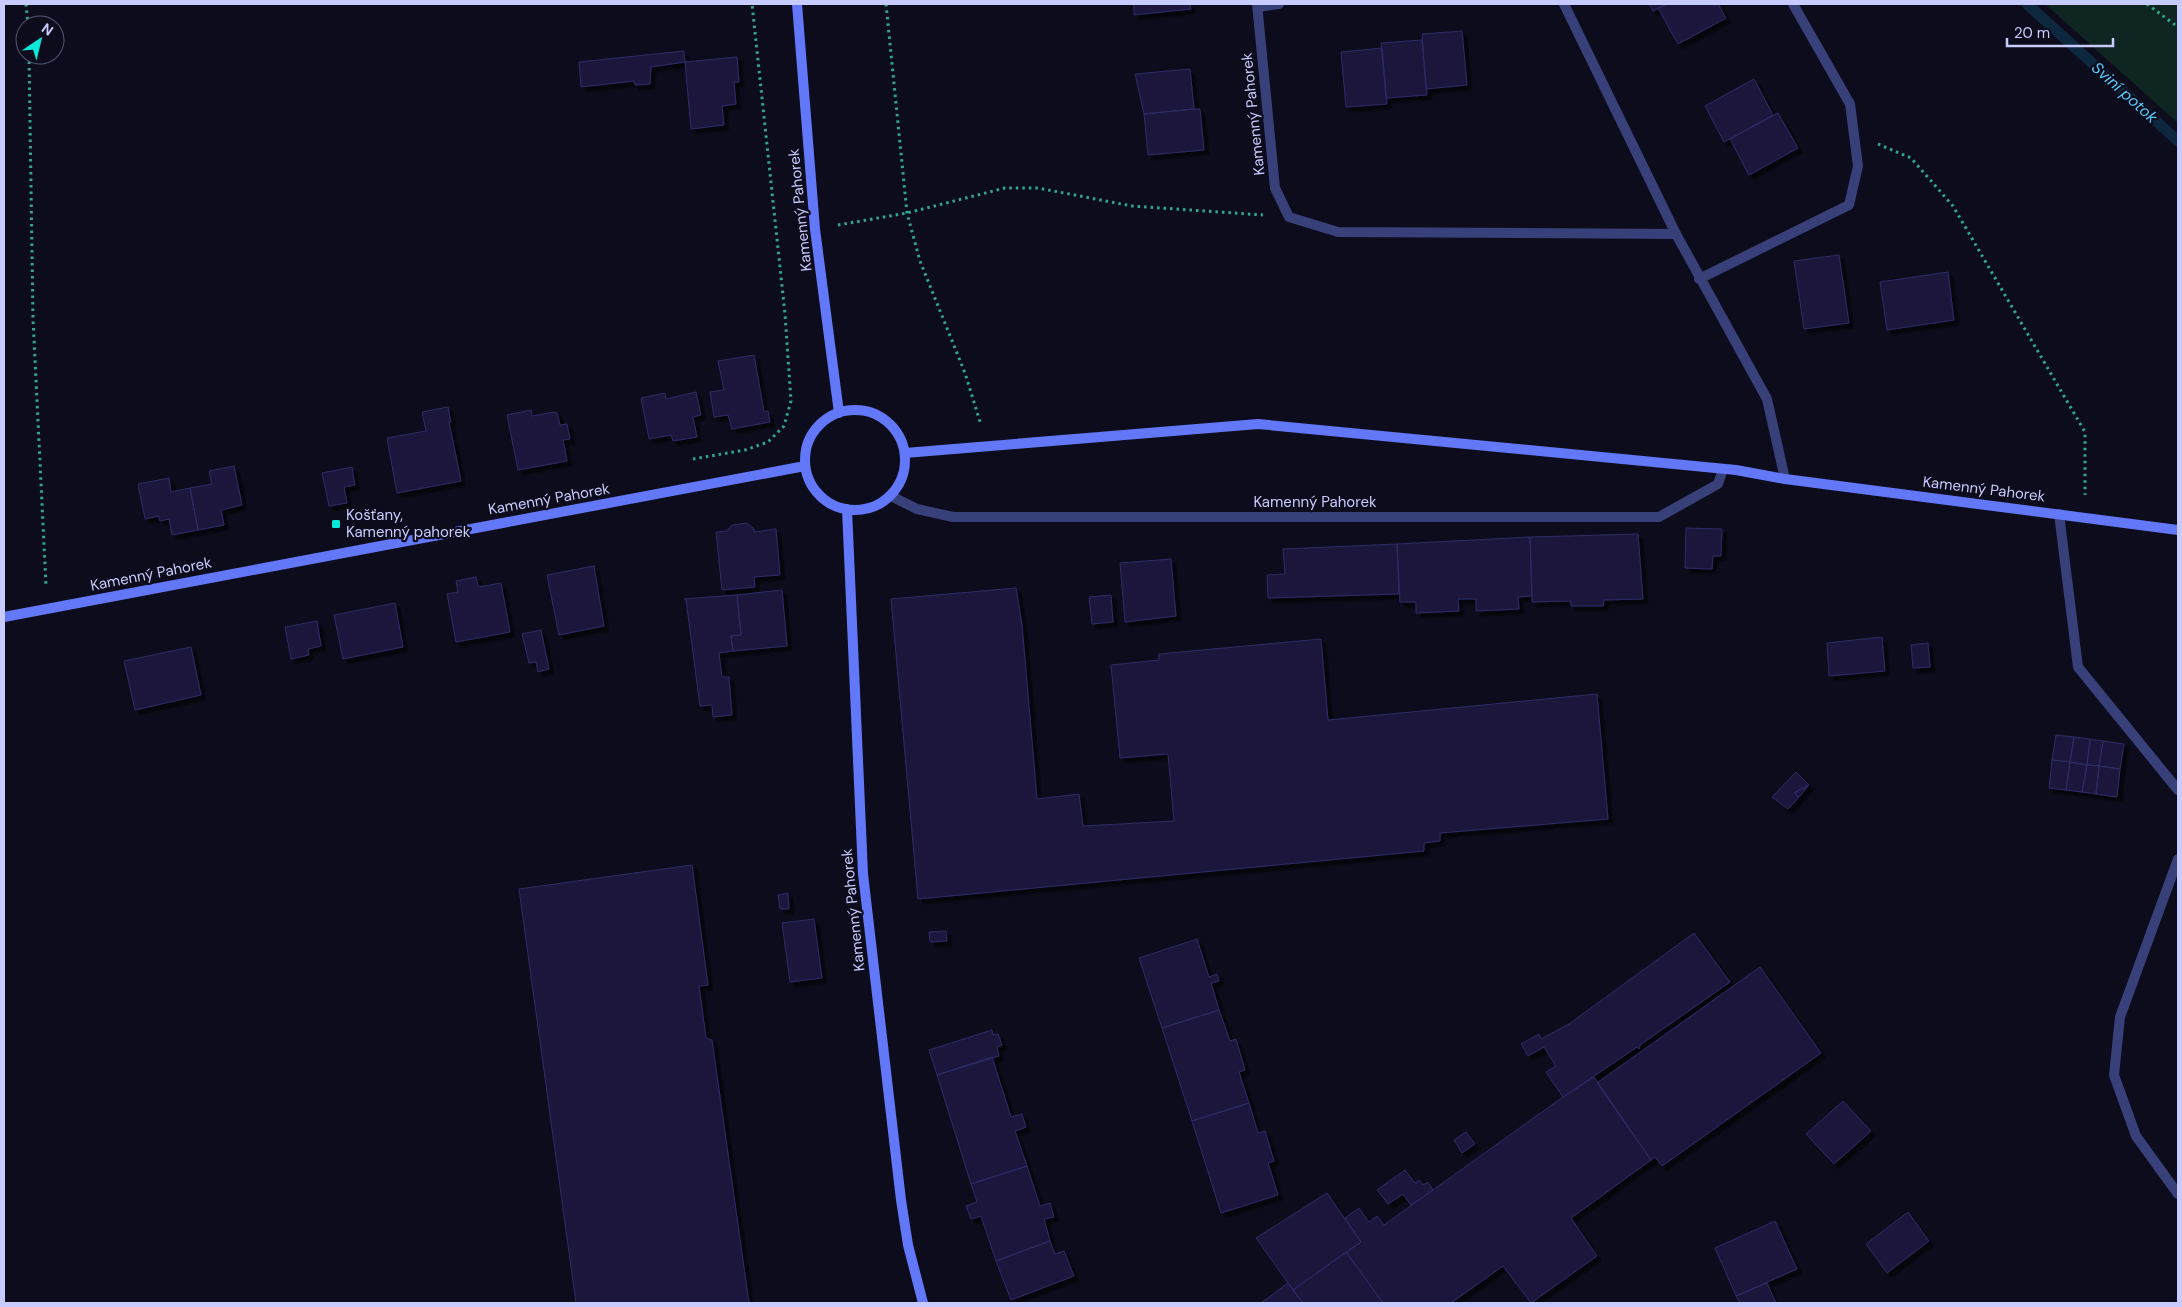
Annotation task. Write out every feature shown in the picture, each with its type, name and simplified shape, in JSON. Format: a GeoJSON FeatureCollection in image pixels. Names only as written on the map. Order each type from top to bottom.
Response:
{"type":"FeatureCollection","features":[{"type":"Feature","properties":{"kind":"street","name":"Kamenný Pahorek"},"geometry":{"type":"LineString","coordinates":[[797,4],[815,229],[839,413]]}},
{"type":"Feature","properties":{"kind":"street","name":"Kamenný Pahorek"},"geometry":{"type":"LineString","coordinates":[[1279,4],[1258,5],[1275,188],[1289,217]]}},
{"type":"Feature","properties":{"kind":"street"},"geometry":{"type":"LineString","coordinates":[[1564,4],[1676,234],[1767,399],[1785,479]]}},
{"type":"Feature","properties":{"kind":"street"},"geometry":{"type":"LineString","coordinates":[[1700,279],[1850,205],[1858,166],[1850,104],[1792,4]]}},
{"type":"Feature","properties":{"kind":"street"},"geometry":{"type":"LineString","coordinates":[[1289,217],[1338,232],[1676,234]]}},
{"type":"Feature","properties":{"kind":"street"},"geometry":{"type":"LineString","coordinates":[[850,410],[861,410],[882,417],[897,432],[905,453],[903,476],[891,496],[870,508],[847,509],[832,504],[819,494],[810,482],[805,466],[807,449],[813,434],[824,421],[839,413],[850,410]]}},
{"type":"Feature","properties":{"kind":"street","name":"Kamenný Pahorek"},"geometry":{"type":"LineString","coordinates":[[905,453],[982,445],[1258,424],[1724,469],[1785,479],[2178,530]]}},
{"type":"Feature","properties":{"kind":"street","name":"Kamenný Pahorek"},"geometry":{"type":"LineString","coordinates":[[4,617],[805,466]]}},
{"type":"Feature","properties":{"kind":"street","name":"Kamenný Pahorek"},"geometry":{"type":"LineString","coordinates":[[891,496],[917,509],[953,516],[1659,517],[1718,484],[1724,469]]}},
{"type":"Feature","properties":{"kind":"street","name":"Kamenný Pahorek"},"geometry":{"type":"LineString","coordinates":[[847,509],[863,874],[901,1200],[908,1245],[923,1303]]}},
{"type":"Feature","properties":{"kind":"street"},"geometry":{"type":"LineString","coordinates":[[2059,514],[2078,668],[2178,790]]}},
{"type":"Feature","properties":{"kind":"street"},"geometry":{"type":"LineString","coordinates":[[2178,859],[2120,1017],[2114,1075],[2136,1136],[2178,1194]]}},
{"type":"Feature","properties":{"kind":"path"},"geometry":{"type":"LineString","coordinates":[[693,459],[745,450],[768,442],[784,426],[791,401],[785,314],[752,4]]}},
{"type":"Feature","properties":{"kind":"path"},"geometry":{"type":"LineString","coordinates":[[886,4],[907,213],[920,261],[965,373],[980,420],[982,445]]}},
{"type":"Feature","properties":{"kind":"path"},"geometry":{"type":"LineString","coordinates":[[2147,4],[2178,28]]}},
{"type":"Feature","properties":{"kind":"path"},"geometry":{"type":"LineString","coordinates":[[29,65],[33,318],[48,609]]}},
{"type":"Feature","properties":{"kind":"path"},"geometry":{"type":"LineString","coordinates":[[1855,134],[1911,158],[1953,206],[2085,432],[2086,517]]}},
{"type":"Feature","properties":{"kind":"path"},"geometry":{"type":"LineString","coordinates":[[815,229],[907,213],[1006,188],[1038,188],[1132,206],[1289,217]]}},
{"type":"Feature","properties":{"kind":"green space"},"geometry":{"type":"Polygon","coordinates":[[[2045,4],[2178,4],[2178,123],[2045,4]]]}},
{"type":"Feature","properties":{"kind":"building"},"geometry":{"type":"Polygon","coordinates":[[[1134,4],[1190,4],[1191,9],[1134,15],[1134,4]]]}},
{"type":"Feature","properties":{"kind":"building"},"geometry":{"type":"Polygon","coordinates":[[[1649,4],[1667,4],[1653,11],[1649,4]]]}},
{"type":"Feature","properties":{"kind":"building"},"geometry":{"type":"Polygon","coordinates":[[[1667,4],[1718,4],[1726,18],[1678,44],[1658,8],[1667,4]]]}},
{"type":"Feature","properties":{"kind":"building"},"geometry":{"type":"Polygon","coordinates":[[[1462,31],[1467,85],[1426,89],[1422,34],[1462,31]]]}},
{"type":"Feature","properties":{"kind":"building"},"geometry":{"type":"Polygon","coordinates":[[[1422,40],[1427,95],[1386,98],[1381,43],[1422,40]]]}},
{"type":"Feature","properties":{"kind":"building"},"geometry":{"type":"Polygon","coordinates":[[[1382,48],[1387,104],[1346,107],[1341,52],[1382,48]]]}},
{"type":"Feature","properties":{"kind":"building"},"geometry":{"type":"Polygon","coordinates":[[[684,51],[685,62],[651,67],[650,84],[635,85],[634,81],[581,87],[579,62],[684,51]]]}},
{"type":"Feature","properties":{"kind":"building"},"geometry":{"type":"Polygon","coordinates":[[[737,57],[739,82],[734,82],[736,104],[722,106],[724,125],[691,129],[685,62],[737,57]]]}},
{"type":"Feature","properties":{"kind":"building"},"geometry":{"type":"Polygon","coordinates":[[[1190,69],[1194,109],[1144,114],[1135,74],[1190,69]]]}},
{"type":"Feature","properties":{"kind":"building"},"geometry":{"type":"Polygon","coordinates":[[[1754,79],[1773,115],[1724,142],[1705,106],[1754,79]]]}},
{"type":"Feature","properties":{"kind":"building"},"geometry":{"type":"Polygon","coordinates":[[[1200,109],[1204,150],[1148,155],[1144,114],[1200,109]]]}},
{"type":"Feature","properties":{"kind":"building"},"geometry":{"type":"Polygon","coordinates":[[[1778,113],[1798,148],[1749,175],[1730,139],[1778,113]]]}},
{"type":"Feature","properties":{"kind":"building"},"geometry":{"type":"Polygon","coordinates":[[[1839,255],[1849,323],[1804,329],[1794,261],[1839,255]]]}},
{"type":"Feature","properties":{"kind":"building"},"geometry":{"type":"Polygon","coordinates":[[[1948,272],[1954,320],[1887,330],[1880,282],[1948,272]]]}},
{"type":"Feature","properties":{"kind":"building"},"geometry":{"type":"Polygon","coordinates":[[[754,355],[764,412],[768,411],[770,422],[732,429],[728,415],[714,417],[710,392],[724,390],[718,361],[754,355]]]}},
{"type":"Feature","properties":{"kind":"building"},"geometry":{"type":"Polygon","coordinates":[[[696,392],[701,415],[693,417],[697,437],[673,441],[671,435],[649,439],[641,398],[665,393],[666,399],[696,392]]]}},
{"type":"Feature","properties":{"kind":"building"},"geometry":{"type":"Polygon","coordinates":[[[448,407],[451,422],[449,422],[461,481],[397,493],[387,438],[426,431],[422,412],[448,407]]]}},
{"type":"Feature","properties":{"kind":"building"},"geometry":{"type":"Polygon","coordinates":[[[531,410],[532,416],[557,413],[560,425],[567,424],[570,439],[563,440],[567,461],[518,470],[507,415],[531,410]]]}},
{"type":"Feature","properties":{"kind":"building"},"geometry":{"type":"Polygon","coordinates":[[[234,466],[242,505],[221,510],[224,525],[198,530],[190,488],[212,484],[209,471],[234,466]]]}},
{"type":"Feature","properties":{"kind":"building"},"geometry":{"type":"Polygon","coordinates":[[[352,467],[355,485],[344,487],[347,503],[329,506],[322,473],[352,467]]]}},
{"type":"Feature","properties":{"kind":"building"},"geometry":{"type":"Polygon","coordinates":[[[169,478],[171,492],[190,488],[198,530],[172,535],[169,519],[160,521],[159,516],[145,519],[138,484],[169,478]]]}},
{"type":"Feature","properties":{"kind":"building"},"geometry":{"type":"Polygon","coordinates":[[[747,523],[754,529],[754,532],[776,529],[780,575],[754,577],[755,587],[722,590],[716,532],[727,531],[732,525],[747,523]]]}},
{"type":"Feature","properties":{"kind":"building"},"geometry":{"type":"Polygon","coordinates":[[[1686,528],[1722,529],[1721,556],[1713,556],[1712,569],[1685,568],[1686,528]]]}},
{"type":"Feature","properties":{"kind":"building"},"geometry":{"type":"Polygon","coordinates":[[[1638,534],[1643,599],[1604,600],[1603,606],[1571,606],[1571,601],[1532,602],[1530,537],[1638,534]]]}},
{"type":"Feature","properties":{"kind":"building"},"geometry":{"type":"Polygon","coordinates":[[[1530,537],[1532,596],[1518,597],[1519,609],[1476,611],[1476,599],[1458,599],[1459,611],[1416,613],[1416,602],[1400,602],[1397,544],[1530,537]]]}},
{"type":"Feature","properties":{"kind":"building"},"geometry":{"type":"Polygon","coordinates":[[[1397,544],[1399,594],[1268,598],[1267,575],[1285,574],[1283,549],[1397,544]]]}},
{"type":"Feature","properties":{"kind":"building"},"geometry":{"type":"Polygon","coordinates":[[[1171,559],[1176,616],[1125,622],[1120,563],[1171,559]]]}},
{"type":"Feature","properties":{"kind":"building"},"geometry":{"type":"Polygon","coordinates":[[[594,566],[604,626],[559,635],[547,575],[594,566]]]}},
{"type":"Feature","properties":{"kind":"building"},"geometry":{"type":"Polygon","coordinates":[[[476,577],[478,587],[501,583],[510,632],[456,642],[447,594],[458,592],[456,581],[476,577]]]}},
{"type":"Feature","properties":{"kind":"building"},"geometry":{"type":"Polygon","coordinates":[[[1016,588],[1022,625],[1037,799],[1079,794],[1083,826],[1174,821],[1168,754],[1120,758],[1111,665],[1159,660],[1159,654],[1321,639],[1328,720],[1597,694],[1608,819],[1440,833],[1440,841],[1424,843],[1424,851],[918,899],[891,599],[1016,588]]]}},
{"type":"Feature","properties":{"kind":"building"},"geometry":{"type":"Polygon","coordinates":[[[782,590],[787,646],[733,651],[731,636],[741,635],[737,595],[782,590]]]}},
{"type":"Feature","properties":{"kind":"building"},"geometry":{"type":"Polygon","coordinates":[[[737,595],[741,635],[731,636],[733,651],[719,653],[722,677],[729,677],[732,715],[713,717],[712,705],[700,706],[686,600],[684,599],[737,595]]]}},
{"type":"Feature","properties":{"kind":"building"},"geometry":{"type":"Polygon","coordinates":[[[1111,595],[1113,622],[1092,624],[1089,597],[1111,595]]]}},
{"type":"Feature","properties":{"kind":"building"},"geometry":{"type":"Polygon","coordinates":[[[395,603],[403,647],[343,659],[334,615],[395,603]]]}},
{"type":"Feature","properties":{"kind":"building"},"geometry":{"type":"Polygon","coordinates":[[[317,621],[321,646],[308,649],[309,655],[291,659],[285,627],[317,621]]]}},
{"type":"Feature","properties":{"kind":"building"},"geometry":{"type":"Polygon","coordinates":[[[541,630],[549,669],[538,672],[536,662],[529,663],[522,634],[541,630]]]}},
{"type":"Feature","properties":{"kind":"building"},"geometry":{"type":"Polygon","coordinates":[[[1882,637],[1885,671],[1829,676],[1827,643],[1882,637]]]}},
{"type":"Feature","properties":{"kind":"building"},"geometry":{"type":"Polygon","coordinates":[[[1928,643],[1930,667],[1913,668],[1911,645],[1928,643]]]}},
{"type":"Feature","properties":{"kind":"building"},"geometry":{"type":"Polygon","coordinates":[[[191,647],[201,695],[135,710],[124,661],[191,647]]]}},
{"type":"Feature","properties":{"kind":"building"},"geometry":{"type":"Polygon","coordinates":[[[2056,735],[2074,737],[2070,762],[2052,760],[2056,735]]]}},
{"type":"Feature","properties":{"kind":"building"},"geometry":{"type":"Polygon","coordinates":[[[2074,737],[2090,739],[2087,765],[2070,762],[2074,737]]]}},
{"type":"Feature","properties":{"kind":"building"},"geometry":{"type":"Polygon","coordinates":[[[2090,739],[2103,741],[2099,766],[2087,765],[2090,739]]]}},
{"type":"Feature","properties":{"kind":"building"},"geometry":{"type":"Polygon","coordinates":[[[2103,741],[2124,744],[2120,769],[2099,766],[2103,741]]]}},
{"type":"Feature","properties":{"kind":"building"},"geometry":{"type":"Polygon","coordinates":[[[2052,760],[2070,762],[2066,790],[2049,788],[2052,760]]]}},
{"type":"Feature","properties":{"kind":"building"},"geometry":{"type":"Polygon","coordinates":[[[2070,762],[2087,765],[2082,792],[2066,790],[2070,762]]]}},
{"type":"Feature","properties":{"kind":"building"},"geometry":{"type":"Polygon","coordinates":[[[2087,765],[2099,766],[2096,794],[2082,792],[2087,765]]]}},
{"type":"Feature","properties":{"kind":"building"},"geometry":{"type":"Polygon","coordinates":[[[2099,766],[2120,769],[2117,797],[2096,794],[2099,766]]]}},
{"type":"Feature","properties":{"kind":"building"},"geometry":{"type":"Polygon","coordinates":[[[1796,772],[1809,785],[1794,793],[1799,797],[1788,809],[1772,797],[1796,772]]]}},
{"type":"Feature","properties":{"kind":"building"},"geometry":{"type":"Polygon","coordinates":[[[1809,785],[1799,797],[1794,793],[1809,785]]]}},
{"type":"Feature","properties":{"kind":"building"},"geometry":{"type":"Polygon","coordinates":[[[692,865],[708,985],[699,986],[706,1038],[712,1040],[749,1303],[576,1303],[519,889],[692,865]]]}},
{"type":"Feature","properties":{"kind":"building"},"geometry":{"type":"Polygon","coordinates":[[[788,893],[789,909],[780,909],[778,895],[788,893]]]}},
{"type":"Feature","properties":{"kind":"building"},"geometry":{"type":"Polygon","coordinates":[[[814,919],[822,978],[790,982],[782,923],[814,919]]]}},
{"type":"Feature","properties":{"kind":"building"},"geometry":{"type":"Polygon","coordinates":[[[946,931],[947,941],[930,942],[929,932],[946,931]]]}},
{"type":"Feature","properties":{"kind":"building"},"geometry":{"type":"Polygon","coordinates":[[[1694,933],[1730,982],[1640,1045],[1639,1049],[1637,1047],[1563,1097],[1546,1072],[1556,1066],[1544,1047],[1528,1056],[1521,1044],[1539,1034],[1541,1039],[1569,1024],[1694,933]]]}},
{"type":"Feature","properties":{"kind":"building"},"geometry":{"type":"Polygon","coordinates":[[[1197,939],[1209,977],[1217,974],[1219,981],[1211,983],[1219,1010],[1162,1028],[1139,958],[1197,939]]]}},
{"type":"Feature","properties":{"kind":"building"},"geometry":{"type":"Polygon","coordinates":[[[1760,967],[1821,1053],[1662,1166],[1655,1157],[1651,1160],[1597,1083],[1760,967]]]}},
{"type":"Feature","properties":{"kind":"building"},"geometry":{"type":"Polygon","coordinates":[[[1219,1010],[1230,1041],[1236,1039],[1245,1070],[1239,1072],[1249,1103],[1192,1121],[1162,1028],[1219,1010]]]}},
{"type":"Feature","properties":{"kind":"building"},"geometry":{"type":"Polygon","coordinates":[[[992,1030],[993,1035],[998,1034],[1002,1045],[997,1047],[999,1056],[937,1075],[929,1050],[992,1030]]]}},
{"type":"Feature","properties":{"kind":"building"},"geometry":{"type":"Polygon","coordinates":[[[992,1057],[1011,1117],[1022,1114],[1026,1127],[1015,1131],[1027,1166],[971,1184],[937,1075],[992,1057]]]}},
{"type":"Feature","properties":{"kind":"building"},"geometry":{"type":"Polygon","coordinates":[[[1594,1077],[1651,1160],[1571,1218],[1597,1256],[1531,1303],[1503,1266],[1451,1303],[1383,1303],[1346,1252],[1361,1242],[1345,1218],[1359,1208],[1369,1222],[1377,1216],[1384,1225],[1563,1097],[1594,1077]]]}},
{"type":"Feature","properties":{"kind":"building"},"geometry":{"type":"Polygon","coordinates":[[[1843,1101],[1871,1131],[1834,1164],[1806,1134],[1843,1101]]]}},
{"type":"Feature","properties":{"kind":"building"},"geometry":{"type":"Polygon","coordinates":[[[1249,1103],[1258,1133],[1265,1131],[1274,1161],[1268,1163],[1278,1195],[1221,1213],[1192,1121],[1249,1103]]]}},
{"type":"Feature","properties":{"kind":"building"},"geometry":{"type":"Polygon","coordinates":[[[1466,1132],[1475,1144],[1462,1153],[1454,1140],[1466,1132]]]}},
{"type":"Feature","properties":{"kind":"building"},"geometry":{"type":"Polygon","coordinates":[[[1027,1166],[1040,1206],[1050,1203],[1054,1217],[1044,1219],[1050,1241],[996,1261],[981,1216],[971,1219],[966,1206],[977,1202],[971,1184],[1027,1166]]]}},
{"type":"Feature","properties":{"kind":"building"},"geometry":{"type":"Polygon","coordinates":[[[1405,1170],[1415,1183],[1419,1180],[1423,1185],[1428,1182],[1433,1190],[1411,1205],[1403,1194],[1388,1204],[1377,1190],[1405,1170]]]}},
{"type":"Feature","properties":{"kind":"building"},"geometry":{"type":"Polygon","coordinates":[[[1327,1193],[1361,1242],[1293,1290],[1256,1238],[1327,1193]]]}},
{"type":"Feature","properties":{"kind":"building"},"geometry":{"type":"Polygon","coordinates":[[[1908,1212],[1929,1241],[1887,1273],[1866,1244],[1908,1212]]]}},
{"type":"Feature","properties":{"kind":"building"},"geometry":{"type":"Polygon","coordinates":[[[1775,1221],[1797,1269],[1736,1296],[1715,1248],[1775,1221]]]}},
{"type":"Feature","properties":{"kind":"building"},"geometry":{"type":"Polygon","coordinates":[[[1050,1241],[1055,1254],[1064,1251],[1074,1276],[1011,1300],[996,1261],[1050,1241]]]}},
{"type":"Feature","properties":{"kind":"building"},"geometry":{"type":"Polygon","coordinates":[[[1346,1252],[1383,1303],[1303,1303],[1293,1290],[1346,1252]]]}},
{"type":"Feature","properties":{"kind":"building"},"geometry":{"type":"Polygon","coordinates":[[[1288,1283],[1303,1303],[1261,1303],[1288,1283]]]}},
{"type":"Feature","properties":{"kind":"building"},"geometry":{"type":"Polygon","coordinates":[[[1767,1283],[1776,1303],[1740,1303],[1736,1296],[1767,1283]]]}},
{"type":"Feature","properties":{"kind":"waterway","name":"Sviní potok"},"geometry":{"type":"LineString","coordinates":[[2027,4],[2178,141]]}},
{"type":"Feature","properties":{"kind":"place","name":"Košťany, Kamenný pahorek"},"geometry":{"type":"Point","coordinates":[336,524]}}]}
